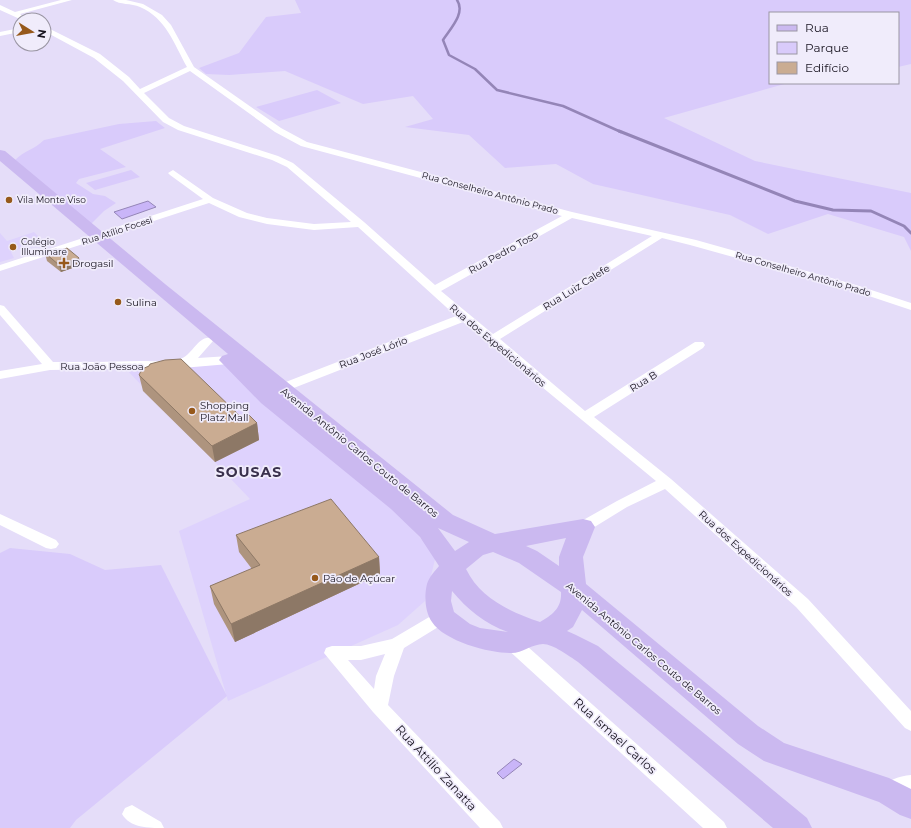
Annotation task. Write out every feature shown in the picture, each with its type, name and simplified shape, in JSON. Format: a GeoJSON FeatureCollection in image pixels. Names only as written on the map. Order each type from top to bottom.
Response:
{"type":"FeatureCollection","features":[{"type":"Feature","properties":{"kind":"main road","name":"Avenida Antônio Carlos Couto de Barros"},"geometry":{"type":"LineString","coordinates":[[0,154],[230,360],[268,399],[400,503],[428,531],[452,566],[461,585],[480,605],[509,622],[567,642],[588,654],[796,828]]}},
{"type":"Feature","properties":{"kind":"main road","name":"Avenida Antônio Carlos Couto de Barros"},"geometry":{"type":"LineString","coordinates":[[0,165],[48,207],[94,238],[159,288],[445,521],[528,557],[573,588],[748,734],[774,752],[904,793]]}},
{"type":"Feature","properties":{"kind":"main road"},"geometry":{"type":"LineString","coordinates":[[583,527],[571,558],[574,597],[572,606],[564,620],[542,634],[512,643],[476,637],[461,631],[442,617],[438,601],[440,583],[452,566],[474,549],[493,543],[583,527]]}},
{"type":"Feature","properties":{"kind":"street"},"geometry":{"type":"LineString","coordinates":[[22,12],[69,0]]}},
{"type":"Feature","properties":{"kind":"street","name":"Rua Conselheiro Antônio Prado"},"geometry":{"type":"LineString","coordinates":[[116,0],[141,5],[160,16],[168,25],[191,68],[278,130],[304,144],[571,215],[659,236],[692,242],[797,271],[911,306]]}},
{"type":"Feature","properties":{"kind":"street"},"geometry":{"type":"LineString","coordinates":[[1,8],[12,13]]}},
{"type":"Feature","properties":{"kind":"street"},"geometry":{"type":"LineString","coordinates":[[0,34],[12,32]]}},
{"type":"Feature","properties":{"kind":"street","name":"Rua dos Expedicionários"},"geometry":{"type":"LineString","coordinates":[[52,32],[97,56],[139,92],[166,120],[181,128],[275,158],[290,166],[360,224],[464,317],[666,482],[802,603],[911,723]]}},
{"type":"Feature","properties":{"kind":"street"},"geometry":{"type":"LineString","coordinates":[[139,92],[191,68]]}},
{"type":"Feature","properties":{"kind":"street"},"geometry":{"type":"LineString","coordinates":[[173,173],[210,200],[243,215],[287,224],[314,227],[360,224]]}},
{"type":"Feature","properties":{"kind":"street","name":"Rua Atílio Focesi"},"geometry":{"type":"LineString","coordinates":[[0,268],[210,200]]}},
{"type":"Feature","properties":{"kind":"street","name":"Rua Pedro Toso"},"geometry":{"type":"LineString","coordinates":[[435,290],[571,215]]}},
{"type":"Feature","properties":{"kind":"street","name":"Rua Luiz Calefe"},"geometry":{"type":"LineString","coordinates":[[492,339],[659,236]]}},
{"type":"Feature","properties":{"kind":"street","name":"Rua João Pessoa"},"geometry":{"type":"LineString","coordinates":[[0,308],[50,366],[182,364],[230,360]]}},
{"type":"Feature","properties":{"kind":"street","name":"Rua José Lório"},"geometry":{"type":"LineString","coordinates":[[282,388],[464,317]]}},
{"type":"Feature","properties":{"kind":"street"},"geometry":{"type":"LineString","coordinates":[[182,364],[196,354],[207,341]]}},
{"type":"Feature","properties":{"kind":"street","name":"Rua B"},"geometry":{"type":"LineString","coordinates":[[586,416],[699,345]]}},
{"type":"Feature","properties":{"kind":"street"},"geometry":{"type":"LineString","coordinates":[[0,375],[50,366]]}},
{"type":"Feature","properties":{"kind":"street"},"geometry":{"type":"LineString","coordinates":[[583,527],[622,504],[666,482]]}},
{"type":"Feature","properties":{"kind":"street"},"geometry":{"type":"LineString","coordinates":[[0,519],[51,544]]}},
{"type":"Feature","properties":{"kind":"street"},"geometry":{"type":"LineString","coordinates":[[379,707],[385,676],[397,644],[442,617]]}},
{"type":"Feature","properties":{"kind":"street","name":"Rua Ismael Carlos"},"geometry":{"type":"LineString","coordinates":[[512,643],[718,828]]}},
{"type":"Feature","properties":{"kind":"street","name":"Rua Attilio Zanatta"},"geometry":{"type":"LineString","coordinates":[[397,644],[361,652],[332,652],[379,707],[493,828]]}},
{"type":"Feature","properties":{"kind":"street"},"geometry":{"type":"LineString","coordinates":[[132,814],[154,828]]}},
{"type":"Feature","properties":{"kind":"shaded area"},"geometry":{"type":"Polygon","coordinates":[[[148,201],[156,207],[122,219],[114,212],[148,201]]]}},
{"type":"Feature","properties":{"kind":"shaded area","name":"Colégio Illuminare"},"geometry":{"type":"Polygon","coordinates":[[[34,232],[43,241],[11,252],[14,258],[0,262],[0,233],[7,241],[34,232]]]}},
{"type":"Feature","properties":{"kind":"shaded area"},"geometry":{"type":"Polygon","coordinates":[[[227,363],[376,490],[436,555],[425,601],[398,625],[228,701],[179,531],[250,499],[125,368],[227,363]]]}},
{"type":"Feature","properties":{"kind":"shaded area"},"geometry":{"type":"Polygon","coordinates":[[[514,759],[522,764],[503,779],[497,773],[514,759]]]}},
{"type":"Feature","properties":{"kind":"green space"},"geometry":{"type":"Polygon","coordinates":[[[295,0],[911,0],[911,64],[899,67],[899,12],[769,12],[769,84],[784,84],[664,118],[755,161],[911,193],[911,251],[904,237],[828,214],[768,234],[730,215],[593,184],[556,164],[505,168],[469,135],[405,127],[433,119],[413,96],[363,104],[285,71],[229,75],[206,74],[199,68],[239,53],[266,17],[301,13],[295,0]]]}},
{"type":"Feature","properties":{"kind":"green space"},"geometry":{"type":"Polygon","coordinates":[[[317,90],[341,103],[279,121],[256,107],[317,90]]]}},
{"type":"Feature","properties":{"kind":"green space"},"geometry":{"type":"Polygon","coordinates":[[[156,121],[165,128],[100,149],[126,167],[79,179],[76,183],[93,194],[105,196],[116,203],[104,211],[90,225],[15,160],[44,140],[119,124],[156,121]]]}},
{"type":"Feature","properties":{"kind":"green space"},"geometry":{"type":"Polygon","coordinates":[[[131,170],[140,177],[95,190],[86,183],[131,170]]]}},
{"type":"Feature","properties":{"kind":"green space"},"geometry":{"type":"Polygon","coordinates":[[[10,548],[70,554],[105,570],[161,565],[227,696],[76,820],[70,828],[0,828],[0,553],[10,548]]]}},
{"type":"Feature","properties":{"kind":"building"},"geometry":{"type":"Polygon","coordinates":[[[67,248],[79,258],[59,265],[45,253],[56,249],[59,251],[67,248]]]}},
{"type":"Feature","properties":{"kind":"building","name":"Shopping Platz Mall"},"geometry":{"type":"Polygon","coordinates":[[[181,359],[241,417],[249,415],[257,423],[212,446],[139,375],[142,369],[150,364],[165,360],[181,359]]]}},
{"type":"Feature","properties":{"kind":"building","name":"Pão de Açúcar"},"geometry":{"type":"Polygon","coordinates":[[[331,499],[379,557],[231,624],[210,586],[260,565],[236,535],[331,499]]]}},
{"type":"Feature","properties":{"kind":"waterway"},"geometry":{"type":"LineString","coordinates":[[457,0],[460,10],[456,21],[443,40],[449,55],[475,69],[497,90],[563,106],[621,132]]}},
{"type":"Feature","properties":{"kind":"waterway"},"geometry":{"type":"LineString","coordinates":[[619,131],[795,201],[833,210],[871,211],[904,226],[911,233]]}},
{"type":"Feature","properties":{"kind":"place","name":"Vila Monte Viso"},"geometry":{"type":"Point","coordinates":[9,200]}},
{"type":"Feature","properties":{"kind":"place","name":"Colégio Illuminare"},"geometry":{"type":"Point","coordinates":[13,247]}},
{"type":"Feature","properties":{"kind":"place","name":"Drogasil"},"geometry":{"type":"Point","coordinates":[64,263]}},
{"type":"Feature","properties":{"kind":"place","name":"Sulina"},"geometry":{"type":"Point","coordinates":[118,302]}},
{"type":"Feature","properties":{"kind":"place","name":"Shopping Platz Mall"},"geometry":{"type":"Point","coordinates":[192,411]}},
{"type":"Feature","properties":{"kind":"place","name":"Pão de Açúcar"},"geometry":{"type":"Point","coordinates":[315,578]}},
{"type":"Feature","properties":{"kind":"district","name":"SOUSAS"},"geometry":{"type":"Point","coordinates":[249,472]}}]}
